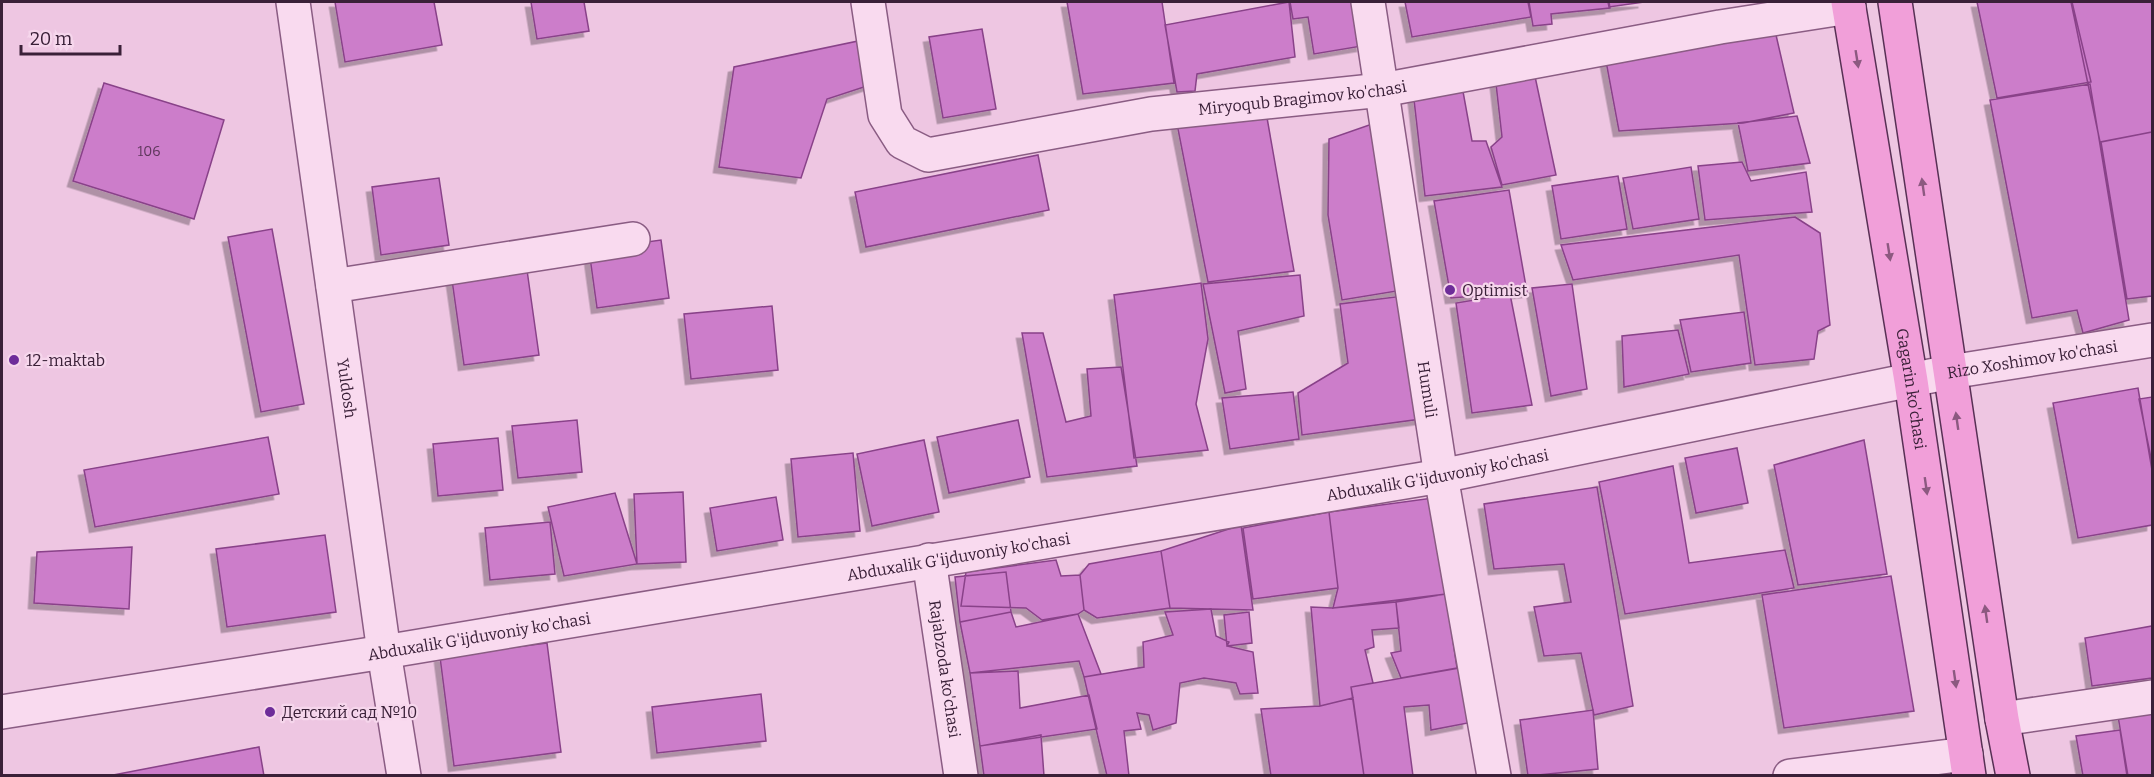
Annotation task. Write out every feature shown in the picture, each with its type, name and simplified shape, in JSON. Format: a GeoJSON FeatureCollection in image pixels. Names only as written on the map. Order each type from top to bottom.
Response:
{"type":"FeatureCollection","features":[{"type":"Feature","properties":{"kind":"main road"},"geometry":{"type":"LineString","coordinates":[[1895,2],[2002,719],[2013,776]]}},
{"type":"Feature","properties":{"kind":"main road","name":"Gagarin ko'chasi"},"geometry":{"type":"LineString","coordinates":[[1848,4],[1911,381],[1968,765]]}},
{"type":"Feature","properties":{"kind":"street","name":"Yuldosh"},"geometry":{"type":"LineString","coordinates":[[293,2],[384,652],[404,776]]}},
{"type":"Feature","properties":{"kind":"street","name":"Miryoqub Bragimov ko'chasi"},"geometry":{"type":"LineString","coordinates":[[868,2],[885,115],[902,142],[928,155],[1151,114],[1382,90],[1848,4]]}},
{"type":"Feature","properties":{"kind":"street","name":"Humuli"},"geometry":{"type":"LineString","coordinates":[[1368,2],[1441,476],[1494,776]]}},
{"type":"Feature","properties":{"kind":"street"},"geometry":{"type":"LineString","coordinates":[[333,286],[633,239]]}},
{"type":"Feature","properties":{"kind":"street","name":"Rizo Xoshimov ko'chasi"},"geometry":{"type":"LineString","coordinates":[[1911,381],[1950,372],[2152,340]]}},
{"type":"Feature","properties":{"kind":"street","name":"Abduxalik G'ijduvoniy ko'chasi"},"geometry":{"type":"LineString","coordinates":[[2,712],[384,652],[1441,476],[1911,381]]}},
{"type":"Feature","properties":{"kind":"street","name":"Rajabzoda ko'chasi"},"geometry":{"type":"LineString","coordinates":[[929,560],[961,776]]}},
{"type":"Feature","properties":{"kind":"street"},"geometry":{"type":"LineString","coordinates":[[2002,719],[2152,697]]}},
{"type":"Feature","properties":{"kind":"street"},"geometry":{"type":"LineString","coordinates":[[1790,776],[1968,765]]}},
{"type":"Feature","properties":{"kind":"building"},"geometry":{"type":"Polygon","coordinates":[[[335,2],[434,2],[442,45],[345,62],[335,2]]]}},
{"type":"Feature","properties":{"kind":"building"},"geometry":{"type":"Polygon","coordinates":[[[531,2],[584,2],[589,31],[537,39],[531,2]]]}},
{"type":"Feature","properties":{"kind":"building"},"geometry":{"type":"Polygon","coordinates":[[[1067,2],[1162,2],[1174,83],[1083,94],[1067,2]]]}},
{"type":"Feature","properties":{"kind":"building"},"geometry":{"type":"Polygon","coordinates":[[[1289,2],[1295,57],[1197,74],[1195,91],[1177,92],[1165,25],[1289,2]]]}},
{"type":"Feature","properties":{"kind":"building"},"geometry":{"type":"Polygon","coordinates":[[[1290,2],[1354,2],[1362,46],[1314,54],[1308,17],[1293,19],[1290,2]]]}},
{"type":"Feature","properties":{"kind":"building"},"geometry":{"type":"Polygon","coordinates":[[[1405,2],[1528,2],[1531,17],[1412,37],[1405,2]]]}},
{"type":"Feature","properties":{"kind":"building"},"geometry":{"type":"Polygon","coordinates":[[[1529,2],[1609,2],[1610,8],[1551,14],[1552,24],[1533,26],[1529,2]]]}},
{"type":"Feature","properties":{"kind":"building"},"geometry":{"type":"Polygon","coordinates":[[[1608,2],[1644,2],[1609,7],[1608,2]]]}},
{"type":"Feature","properties":{"kind":"building"},"geometry":{"type":"Polygon","coordinates":[[[1977,2],[2072,2],[2091,82],[1997,98],[1977,2]]]}},
{"type":"Feature","properties":{"kind":"building"},"geometry":{"type":"Polygon","coordinates":[[[2071,2],[2152,2],[2152,132],[2100,142],[2071,2]]]}},
{"type":"Feature","properties":{"kind":"building"},"geometry":{"type":"Polygon","coordinates":[[[982,29],[996,109],[943,118],[929,37],[982,29]]]}},
{"type":"Feature","properties":{"kind":"building"},"geometry":{"type":"Polygon","coordinates":[[[1776,35],[1794,113],[1743,123],[1619,131],[1605,56],[1776,35]]]}},
{"type":"Feature","properties":{"kind":"building"},"geometry":{"type":"Polygon","coordinates":[[[863,40],[870,85],[827,99],[801,178],[719,167],[734,67],[863,40]]]}},
{"type":"Feature","properties":{"kind":"building"},"geometry":{"type":"Polygon","coordinates":[[[1533,67],[1556,175],[1502,185],[1491,147],[1502,137],[1495,75],[1533,67]]]}},
{"type":"Feature","properties":{"kind":"building"},"geometry":{"type":"Polygon","coordinates":[[[104,83],[224,120],[194,219],[73,181],[104,83]]]}},
{"type":"Feature","properties":{"kind":"building"},"geometry":{"type":"Polygon","coordinates":[[[2090,84],[2129,320],[2083,333],[2077,310],[2032,318],[1990,100],[2090,84]]]}},
{"type":"Feature","properties":{"kind":"building"},"geometry":{"type":"Polygon","coordinates":[[[1462,86],[1472,141],[1486,141],[1502,187],[1425,196],[1413,91],[1462,86]]]}},
{"type":"Feature","properties":{"kind":"building"},"geometry":{"type":"Polygon","coordinates":[[[1266,112],[1294,271],[1208,282],[1177,124],[1266,112]]]}},
{"type":"Feature","properties":{"kind":"building"},"geometry":{"type":"Polygon","coordinates":[[[1797,116],[1810,163],[1748,171],[1738,123],[1797,116]]]}},
{"type":"Feature","properties":{"kind":"building"},"geometry":{"type":"Polygon","coordinates":[[[1375,123],[1403,290],[1342,300],[1328,215],[1329,139],[1375,123]]]}},
{"type":"Feature","properties":{"kind":"building"},"geometry":{"type":"Polygon","coordinates":[[[2152,132],[2152,296],[2127,299],[2101,142],[2152,132]]]}},
{"type":"Feature","properties":{"kind":"building"},"geometry":{"type":"Polygon","coordinates":[[[1038,155],[1049,210],[866,247],[855,192],[1038,155]]]}},
{"type":"Feature","properties":{"kind":"building"},"geometry":{"type":"Polygon","coordinates":[[[1742,162],[1751,181],[1806,172],[1812,212],[1705,220],[1698,166],[1742,162]]]}},
{"type":"Feature","properties":{"kind":"building"},"geometry":{"type":"Polygon","coordinates":[[[1691,167],[1699,219],[1633,229],[1623,178],[1691,167]]]}},
{"type":"Feature","properties":{"kind":"building"},"geometry":{"type":"Polygon","coordinates":[[[1618,176],[1627,229],[1561,239],[1552,186],[1618,176]]]}},
{"type":"Feature","properties":{"kind":"building"},"geometry":{"type":"Polygon","coordinates":[[[439,178],[449,245],[381,255],[372,187],[439,178]]]}},
{"type":"Feature","properties":{"kind":"building"},"geometry":{"type":"Polygon","coordinates":[[[1509,190],[1527,292],[1451,298],[1434,201],[1509,190]]]}},
{"type":"Feature","properties":{"kind":"building"},"geometry":{"type":"Polygon","coordinates":[[[1795,217],[1820,233],[1830,325],[1818,331],[1814,359],[1755,365],[1739,255],[1573,280],[1561,245],[1795,217]]]}},
{"type":"Feature","properties":{"kind":"building"},"geometry":{"type":"Polygon","coordinates":[[[272,229],[304,404],[261,412],[228,237],[272,229]]]}},
{"type":"Feature","properties":{"kind":"building"},"geometry":{"type":"Polygon","coordinates":[[[661,240],[669,298],[597,308],[589,250],[661,240]]]}},
{"type":"Feature","properties":{"kind":"building"},"geometry":{"type":"Polygon","coordinates":[[[526,263],[539,355],[464,365],[451,273],[526,263]]]}},
{"type":"Feature","properties":{"kind":"building"},"geometry":{"type":"Polygon","coordinates":[[[1300,275],[1304,316],[1238,331],[1246,389],[1225,393],[1203,284],[1300,275]]]}},
{"type":"Feature","properties":{"kind":"building"},"geometry":{"type":"Polygon","coordinates":[[[1201,283],[1208,339],[1196,404],[1208,450],[1134,458],[1114,295],[1201,283]]]}},
{"type":"Feature","properties":{"kind":"building"},"geometry":{"type":"Polygon","coordinates":[[[1572,284],[1587,389],[1551,396],[1532,288],[1572,284]]]}},
{"type":"Feature","properties":{"kind":"building"},"geometry":{"type":"Polygon","coordinates":[[[1510,294],[1532,405],[1472,413],[1456,303],[1510,294]]]}},
{"type":"Feature","properties":{"kind":"building"},"geometry":{"type":"Polygon","coordinates":[[[1403,296],[1421,419],[1302,435],[1298,393],[1348,363],[1340,304],[1403,296]]]}},
{"type":"Feature","properties":{"kind":"building"},"geometry":{"type":"Polygon","coordinates":[[[772,306],[778,370],[691,379],[684,314],[772,306]]]}},
{"type":"Feature","properties":{"kind":"building"},"geometry":{"type":"Polygon","coordinates":[[[1744,312],[1751,363],[1691,372],[1680,320],[1744,312]]]}},
{"type":"Feature","properties":{"kind":"building"},"geometry":{"type":"Polygon","coordinates":[[[1678,330],[1689,374],[1624,387],[1622,336],[1678,330]]]}},
{"type":"Feature","properties":{"kind":"building"},"geometry":{"type":"Polygon","coordinates":[[[1022,333],[1043,333],[1066,422],[1091,416],[1087,369],[1121,367],[1137,466],[1047,477],[1022,333]]]}},
{"type":"Feature","properties":{"kind":"building"},"geometry":{"type":"Polygon","coordinates":[[[2138,388],[2152,470],[2152,525],[2078,538],[2053,403],[2138,388]]]}},
{"type":"Feature","properties":{"kind":"building"},"geometry":{"type":"Polygon","coordinates":[[[1293,392],[1299,439],[1230,449],[1222,398],[1293,392]]]}},
{"type":"Feature","properties":{"kind":"building"},"geometry":{"type":"Polygon","coordinates":[[[2152,397],[2152,463],[2139,399],[2152,397]]]}},
{"type":"Feature","properties":{"kind":"building"},"geometry":{"type":"Polygon","coordinates":[[[577,420],[582,472],[518,478],[512,426],[577,420]]]}},
{"type":"Feature","properties":{"kind":"building"},"geometry":{"type":"Polygon","coordinates":[[[1018,420],[1030,477],[949,493],[937,437],[1018,420]]]}},
{"type":"Feature","properties":{"kind":"building"},"geometry":{"type":"Polygon","coordinates":[[[268,437],[279,494],[95,527],[84,470],[268,437]]]}},
{"type":"Feature","properties":{"kind":"building"},"geometry":{"type":"Polygon","coordinates":[[[498,438],[503,490],[438,496],[433,444],[498,438]]]}},
{"type":"Feature","properties":{"kind":"building"},"geometry":{"type":"Polygon","coordinates":[[[924,440],[939,512],[872,526],[857,454],[924,440]]]}},
{"type":"Feature","properties":{"kind":"building"},"geometry":{"type":"Polygon","coordinates":[[[1864,440],[1887,574],[1798,585],[1774,465],[1864,440]]]}},
{"type":"Feature","properties":{"kind":"building"},"geometry":{"type":"Polygon","coordinates":[[[1737,448],[1748,503],[1696,513],[1685,458],[1737,448]]]}},
{"type":"Feature","properties":{"kind":"building"},"geometry":{"type":"Polygon","coordinates":[[[853,453],[860,531],[798,537],[791,459],[853,453]]]}},
{"type":"Feature","properties":{"kind":"building"},"geometry":{"type":"Polygon","coordinates":[[[1673,466],[1689,563],[1785,550],[1794,588],[1625,614],[1599,482],[1673,466]]]}},
{"type":"Feature","properties":{"kind":"building"},"geometry":{"type":"Polygon","coordinates":[[[1597,487],[1633,706],[1594,715],[1581,653],[1544,656],[1534,607],[1571,602],[1564,564],[1494,569],[1484,504],[1597,487]]]}},
{"type":"Feature","properties":{"kind":"building"},"geometry":{"type":"Polygon","coordinates":[[[683,492],[686,562],[637,564],[634,494],[683,492]]]}},
{"type":"Feature","properties":{"kind":"building"},"geometry":{"type":"Polygon","coordinates":[[[615,493],[637,564],[564,576],[548,507],[615,493]]]}},
{"type":"Feature","properties":{"kind":"building"},"geometry":{"type":"Polygon","coordinates":[[[776,497],[783,540],[717,551],[710,508],[776,497]]]}},
{"type":"Feature","properties":{"kind":"building"},"geometry":{"type":"Polygon","coordinates":[[[1433,498],[1446,594],[1333,608],[1338,588],[1329,512],[1433,498]]]}},
{"type":"Feature","properties":{"kind":"building"},"geometry":{"type":"Polygon","coordinates":[[[1329,512],[1338,588],[1253,599],[1243,528],[1329,512]]]}},
{"type":"Feature","properties":{"kind":"building"},"geometry":{"type":"Polygon","coordinates":[[[550,522],[555,574],[490,580],[485,528],[550,522]]]}},
{"type":"Feature","properties":{"kind":"building"},"geometry":{"type":"Polygon","coordinates":[[[1241,525],[1253,610],[1170,608],[1161,551],[1241,525]]]}},
{"type":"Feature","properties":{"kind":"building"},"geometry":{"type":"Polygon","coordinates":[[[325,535],[336,612],[227,627],[216,549],[325,535]]]}},
{"type":"Feature","properties":{"kind":"building"},"geometry":{"type":"Polygon","coordinates":[[[132,547],[129,609],[34,603],[37,552],[132,547]]]}},
{"type":"Feature","properties":{"kind":"building"},"geometry":{"type":"Polygon","coordinates":[[[1161,551],[1170,608],[1097,618],[1084,610],[1080,575],[1089,564],[1161,551]]]}},
{"type":"Feature","properties":{"kind":"building"},"geometry":{"type":"Polygon","coordinates":[[[1056,560],[1061,576],[1080,575],[1084,610],[1078,614],[1042,620],[1026,608],[961,606],[966,572],[1056,560]]]}},
{"type":"Feature","properties":{"kind":"building"},"geometry":{"type":"Polygon","coordinates":[[[1006,572],[1011,612],[960,622],[955,577],[1006,572]]]}},
{"type":"Feature","properties":{"kind":"building"},"geometry":{"type":"Polygon","coordinates":[[[1891,576],[1914,711],[1784,728],[1762,595],[1891,576]]]}},
{"type":"Feature","properties":{"kind":"building"},"geometry":{"type":"Polygon","coordinates":[[[1446,594],[1457,668],[1401,678],[1391,653],[1401,651],[1396,602],[1446,594]]]}},
{"type":"Feature","properties":{"kind":"building"},"geometry":{"type":"Polygon","coordinates":[[[1396,602],[1399,628],[1372,630],[1374,647],[1365,650],[1373,683],[1351,687],[1353,698],[1320,706],[1311,607],[1333,608],[1396,602]]]}},
{"type":"Feature","properties":{"kind":"building"},"geometry":{"type":"Polygon","coordinates":[[[1211,609],[1216,636],[1229,642],[1227,646],[1253,652],[1258,693],[1240,694],[1236,683],[1204,678],[1180,683],[1176,723],[1153,730],[1149,715],[1137,713],[1141,729],[1124,731],[1129,776],[1107,776],[1084,677],[1144,667],[1143,642],[1173,635],[1165,612],[1211,609]]]}},
{"type":"Feature","properties":{"kind":"building"},"geometry":{"type":"Polygon","coordinates":[[[1011,612],[1016,627],[1078,614],[1101,674],[1084,677],[1079,661],[970,673],[960,622],[1011,612]]]}},
{"type":"Feature","properties":{"kind":"building"},"geometry":{"type":"Polygon","coordinates":[[[1249,612],[1252,643],[1227,646],[1224,615],[1249,612]]]}},
{"type":"Feature","properties":{"kind":"building"},"geometry":{"type":"Polygon","coordinates":[[[2152,626],[2152,678],[2092,686],[2085,638],[2152,626]]]}},
{"type":"Feature","properties":{"kind":"building"},"geometry":{"type":"Polygon","coordinates":[[[547,643],[561,752],[454,766],[440,657],[547,643]]]}},
{"type":"Feature","properties":{"kind":"building"},"geometry":{"type":"Polygon","coordinates":[[[1465,667],[1468,723],[1431,730],[1429,705],[1404,707],[1413,776],[1364,776],[1351,687],[1465,667]]]}},
{"type":"Feature","properties":{"kind":"building"},"geometry":{"type":"Polygon","coordinates":[[[1018,671],[1020,708],[1089,695],[1097,729],[980,746],[970,673],[1018,671]]]}},
{"type":"Feature","properties":{"kind":"building"},"geometry":{"type":"Polygon","coordinates":[[[761,694],[766,741],[657,753],[652,707],[761,694]]]}},
{"type":"Feature","properties":{"kind":"building"},"geometry":{"type":"Polygon","coordinates":[[[1353,698],[1364,776],[1271,776],[1261,709],[1320,706],[1353,698]]]}},
{"type":"Feature","properties":{"kind":"building"},"geometry":{"type":"Polygon","coordinates":[[[1593,710],[1598,769],[1528,776],[1520,720],[1593,710]]]}},
{"type":"Feature","properties":{"kind":"building"},"geometry":{"type":"Polygon","coordinates":[[[2152,712],[2152,776],[2128,776],[2118,716],[2152,712]]]}},
{"type":"Feature","properties":{"kind":"building"},"geometry":{"type":"Polygon","coordinates":[[[2120,730],[2127,776],[2083,776],[2076,736],[2120,730]]]}},
{"type":"Feature","properties":{"kind":"building"},"geometry":{"type":"Polygon","coordinates":[[[1041,735],[1044,776],[984,776],[980,746],[1041,735]]]}},
{"type":"Feature","properties":{"kind":"building"},"geometry":{"type":"Polygon","coordinates":[[[259,747],[264,776],[108,776],[259,747]]]}},
{"type":"Feature","properties":{"kind":"place","name":"Optimist"},"geometry":{"type":"Point","coordinates":[1450,290]}},
{"type":"Feature","properties":{"kind":"place","name":"12-maktab"},"geometry":{"type":"Point","coordinates":[14,360]}},
{"type":"Feature","properties":{"kind":"place","name":"Детский сад №10"},"geometry":{"type":"Point","coordinates":[270,712]}}]}
